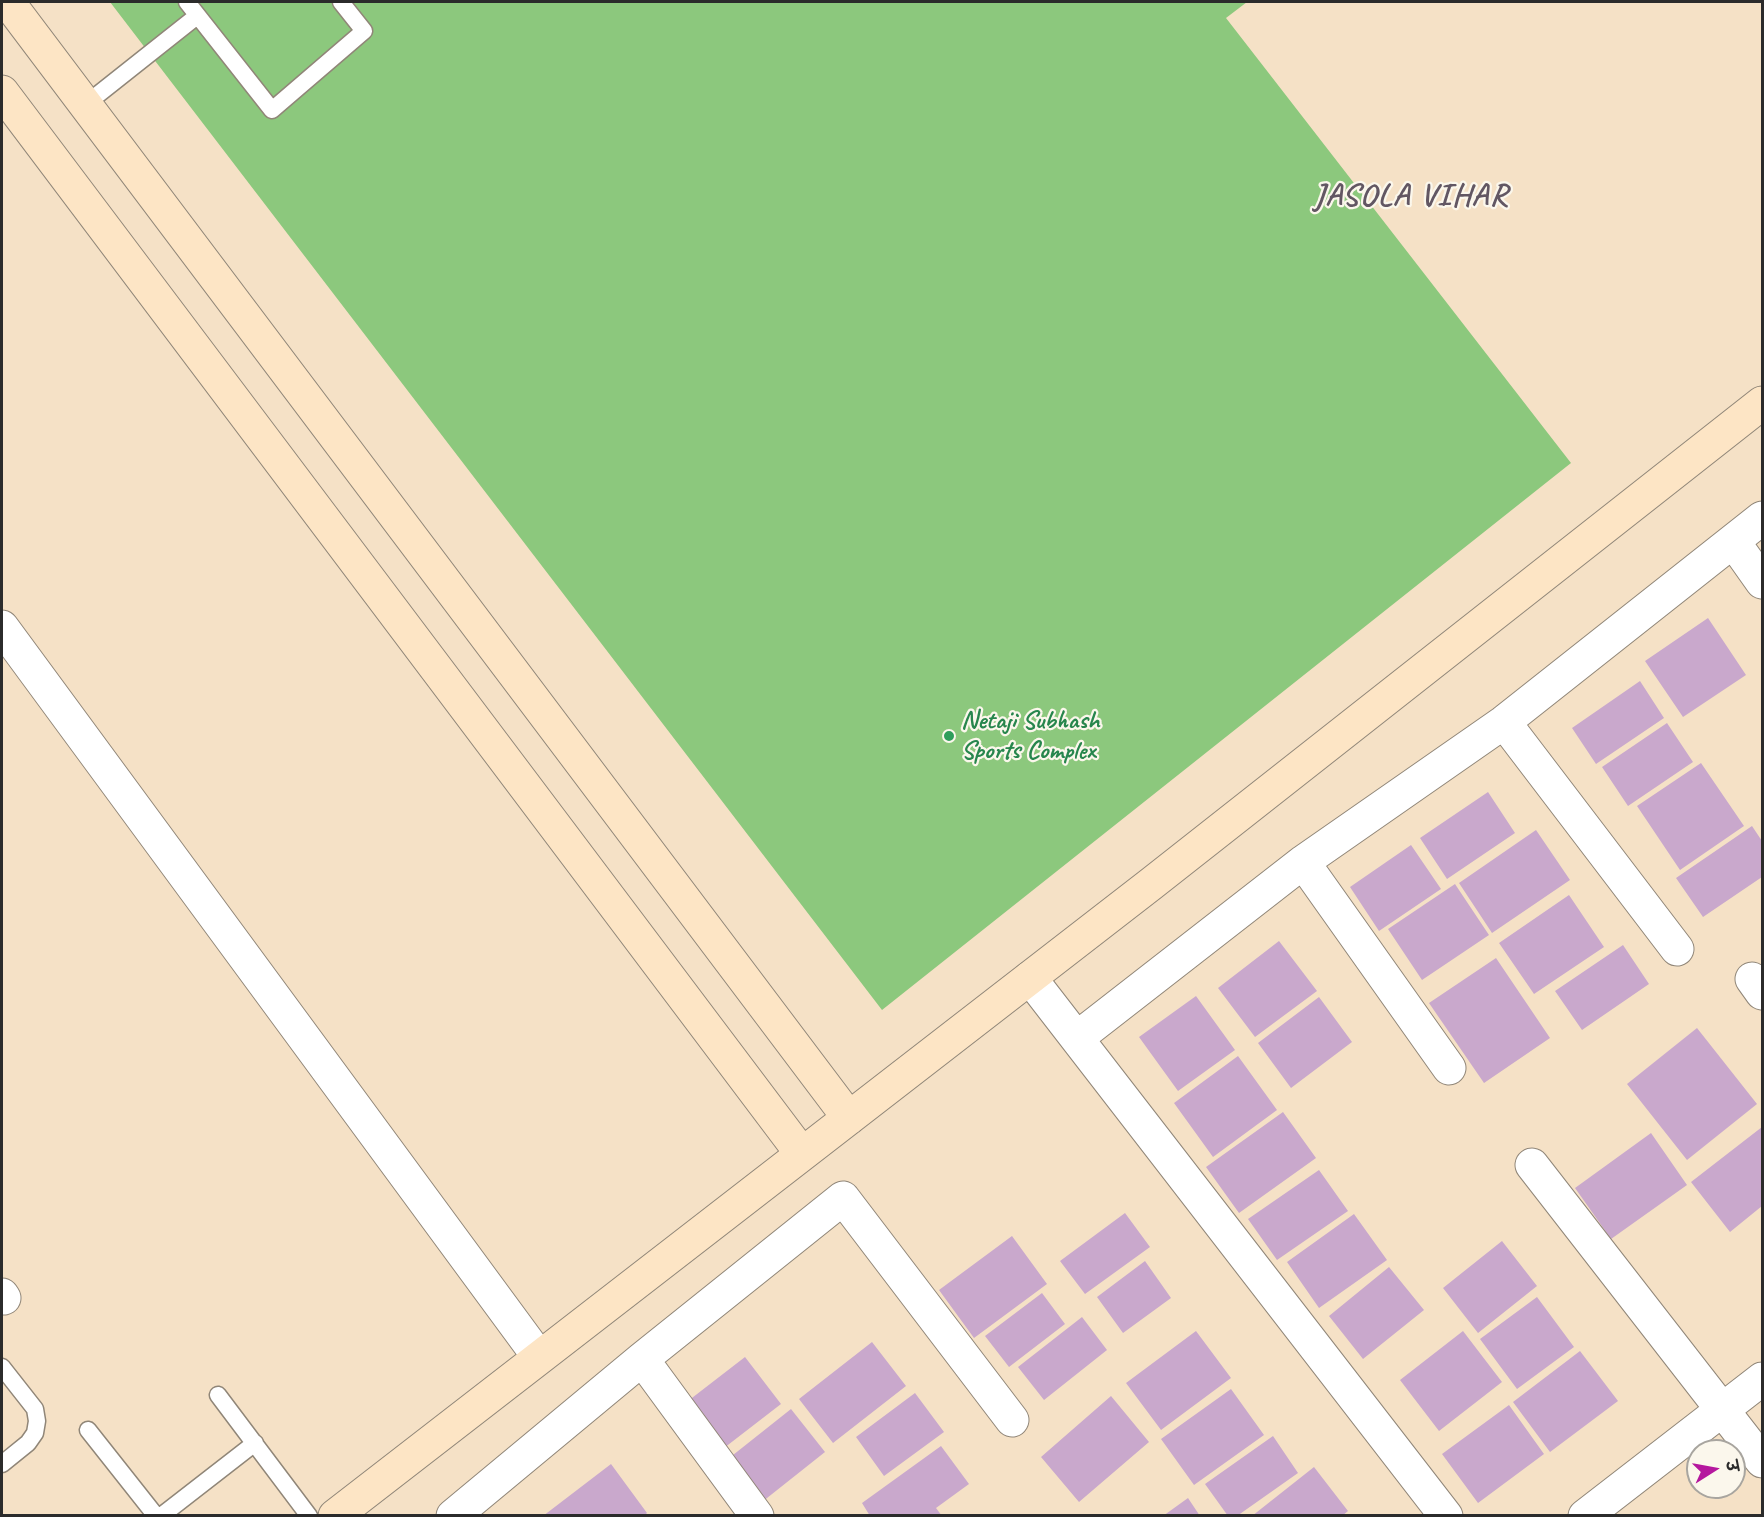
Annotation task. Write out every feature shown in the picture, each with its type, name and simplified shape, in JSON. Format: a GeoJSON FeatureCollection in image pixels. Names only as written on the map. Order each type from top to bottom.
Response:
{"type":"FeatureCollection","features":[{"type":"Feature","properties":{"kind":"street"},"geometry":{"type":"LineString","coordinates":[[8,2],[849,1118]]}},
{"type":"Feature","properties":{"kind":"street"},"geometry":{"type":"LineString","coordinates":[[2,92],[802,1154]]}},
{"type":"Feature","properties":{"kind":"street"},"geometry":{"type":"LineString","coordinates":[[335,1515],[1030,978],[1762,403]]}},
{"type":"Feature","properties":{"kind":"street"},"geometry":{"type":"LineString","coordinates":[[1077,1038],[1303,862],[1504,722],[1762,518]]}},
{"type":"Feature","properties":{"kind":"street"},"geometry":{"type":"LineString","coordinates":[[1733,541],[1762,582]]}},
{"type":"Feature","properties":{"kind":"street"},"geometry":{"type":"LineString","coordinates":[[2,627],[539,1358]]}},
{"type":"Feature","properties":{"kind":"street"},"geometry":{"type":"LineString","coordinates":[[1504,722],[1677,949]]}},
{"type":"Feature","properties":{"kind":"street"},"geometry":{"type":"LineString","coordinates":[[1303,862],[1449,1068]]}},
{"type":"Feature","properties":{"kind":"street"},"geometry":{"type":"LineString","coordinates":[[1030,978],[1446,1515]]}},
{"type":"Feature","properties":{"kind":"street"},"geometry":{"type":"LineString","coordinates":[[1532,1165],[1724,1408],[1762,1461]]}},
{"type":"Feature","properties":{"kind":"street"},"geometry":{"type":"LineString","coordinates":[[453,1515],[642,1359],[843,1198],[1012,1420]]}},
{"type":"Feature","properties":{"kind":"street"},"geometry":{"type":"LineString","coordinates":[[642,1359],[757,1515]]}},
{"type":"Feature","properties":{"kind":"street"},"geometry":{"type":"LineString","coordinates":[[1585,1515],[1762,1379]]}},
{"type":"Feature","properties":{"kind":"lane"},"geometry":{"type":"LineString","coordinates":[[187,2],[272,110],[364,31],[341,2]]}},
{"type":"Feature","properties":{"kind":"lane"},"geometry":{"type":"LineString","coordinates":[[86,104],[197,16]]}},
{"type":"Feature","properties":{"kind":"lane"},"geometry":{"type":"LineString","coordinates":[[2,1366],[35,1409],[37,1421],[35,1433],[28,1443],[2,1464]]}},
{"type":"Feature","properties":{"kind":"lane"},"geometry":{"type":"LineString","coordinates":[[218,1395],[309,1515]]}},
{"type":"Feature","properties":{"kind":"lane"},"geometry":{"type":"LineString","coordinates":[[88,1430],[156,1515]]}},
{"type":"Feature","properties":{"kind":"lane"},"geometry":{"type":"LineString","coordinates":[[161,1515],[255,1443]]}},
{"type":"Feature","properties":{"kind":"green space","name":"Netaji Subhash Sports Complex"},"geometry":{"type":"Polygon","coordinates":[[[110,2],[1247,2],[1226,18],[1571,463],[882,1010],[110,2]]]}},
{"type":"Feature","properties":{"kind":"building"},"geometry":{"type":"Polygon","coordinates":[[[1708,618],[1746,675],[1683,717],[1645,661],[1708,618]]]}},
{"type":"Feature","properties":{"kind":"building"},"geometry":{"type":"Polygon","coordinates":[[[1640,681],[1664,718],[1596,764],[1572,728],[1640,681]]]}},
{"type":"Feature","properties":{"kind":"building"},"geometry":{"type":"Polygon","coordinates":[[[1667,723],[1693,762],[1628,806],[1602,767],[1667,723]]]}},
{"type":"Feature","properties":{"kind":"building"},"geometry":{"type":"Polygon","coordinates":[[[1701,763],[1744,826],[1680,870],[1637,806],[1701,763]]]}},
{"type":"Feature","properties":{"kind":"building"},"geometry":{"type":"Polygon","coordinates":[[[1488,792],[1515,833],[1447,879],[1420,838],[1488,792]]]}},
{"type":"Feature","properties":{"kind":"building"},"geometry":{"type":"Polygon","coordinates":[[[1752,826],[1762,841],[1762,877],[1703,917],[1676,878],[1752,826]]]}},
{"type":"Feature","properties":{"kind":"building"},"geometry":{"type":"Polygon","coordinates":[[[1536,830],[1570,880],[1492,933],[1459,883],[1536,830]]]}},
{"type":"Feature","properties":{"kind":"building"},"geometry":{"type":"Polygon","coordinates":[[[1411,845],[1441,889],[1379,931],[1350,887],[1411,845]]]}},
{"type":"Feature","properties":{"kind":"building"},"geometry":{"type":"Polygon","coordinates":[[[1455,884],[1489,935],[1422,980],[1388,929],[1455,884]]]}},
{"type":"Feature","properties":{"kind":"building"},"geometry":{"type":"Polygon","coordinates":[[[1569,895],[1604,947],[1534,994],[1499,943],[1569,895]]]}},
{"type":"Feature","properties":{"kind":"building"},"geometry":{"type":"Polygon","coordinates":[[[1279,941],[1317,991],[1255,1037],[1218,988],[1279,941]]]}},
{"type":"Feature","properties":{"kind":"building"},"geometry":{"type":"Polygon","coordinates":[[[1623,945],[1649,984],[1582,1030],[1555,991],[1623,945]]]}},
{"type":"Feature","properties":{"kind":"building"},"geometry":{"type":"Polygon","coordinates":[[[1496,958],[1550,1038],[1484,1083],[1429,1003],[1496,958]]]}},
{"type":"Feature","properties":{"kind":"building"},"geometry":{"type":"Polygon","coordinates":[[[1196,996],[1235,1050],[1178,1091],[1139,1037],[1196,996]]]}},
{"type":"Feature","properties":{"kind":"building"},"geometry":{"type":"Polygon","coordinates":[[[1319,997],[1352,1042],[1291,1088],[1258,1043],[1319,997]]]}},
{"type":"Feature","properties":{"kind":"building"},"geometry":{"type":"Polygon","coordinates":[[[1697,1028],[1757,1104],[1687,1160],[1627,1084],[1697,1028]]]}},
{"type":"Feature","properties":{"kind":"building"},"geometry":{"type":"Polygon","coordinates":[[[1238,1056],[1277,1110],[1213,1157],[1174,1103],[1238,1056]]]}},
{"type":"Feature","properties":{"kind":"building"},"geometry":{"type":"Polygon","coordinates":[[[1283,1112],[1316,1158],[1239,1213],[1206,1167],[1283,1112]]]}},
{"type":"Feature","properties":{"kind":"building"},"geometry":{"type":"Polygon","coordinates":[[[1762,1127],[1762,1206],[1730,1232],[1691,1182],[1762,1127]]]}},
{"type":"Feature","properties":{"kind":"building"},"geometry":{"type":"Polygon","coordinates":[[[1651,1133],[1687,1185],[1611,1239],[1575,1188],[1651,1133]]]}},
{"type":"Feature","properties":{"kind":"building"},"geometry":{"type":"Polygon","coordinates":[[[1319,1170],[1348,1211],[1277,1260],[1248,1219],[1319,1170]]]}},
{"type":"Feature","properties":{"kind":"building"},"geometry":{"type":"Polygon","coordinates":[[[1125,1213],[1150,1247],[1085,1294],[1060,1261],[1125,1213]]]}},
{"type":"Feature","properties":{"kind":"building"},"geometry":{"type":"Polygon","coordinates":[[[1354,1214],[1387,1260],[1319,1308],[1287,1262],[1354,1214]]]}},
{"type":"Feature","properties":{"kind":"building"},"geometry":{"type":"Polygon","coordinates":[[[1012,1236],[1047,1284],[974,1338],[939,1290],[1012,1236]]]}},
{"type":"Feature","properties":{"kind":"building"},"geometry":{"type":"Polygon","coordinates":[[[1502,1241],[1537,1286],[1478,1333],[1443,1288],[1502,1241]]]}},
{"type":"Feature","properties":{"kind":"building"},"geometry":{"type":"Polygon","coordinates":[[[1145,1261],[1171,1298],[1123,1333],[1097,1297],[1145,1261]]]}},
{"type":"Feature","properties":{"kind":"building"},"geometry":{"type":"Polygon","coordinates":[[[1389,1267],[1424,1310],[1363,1359],[1329,1316],[1389,1267]]]}},
{"type":"Feature","properties":{"kind":"building"},"geometry":{"type":"Polygon","coordinates":[[[1042,1293],[1065,1324],[1009,1367],[985,1336],[1042,1293]]]}},
{"type":"Feature","properties":{"kind":"building"},"geometry":{"type":"Polygon","coordinates":[[[1537,1297],[1574,1347],[1517,1389],[1480,1339],[1537,1297]]]}},
{"type":"Feature","properties":{"kind":"building"},"geometry":{"type":"Polygon","coordinates":[[[1082,1317],[1107,1350],[1044,1400],[1018,1367],[1082,1317]]]}},
{"type":"Feature","properties":{"kind":"building"},"geometry":{"type":"Polygon","coordinates":[[[1196,1331],[1231,1378],[1161,1430],[1126,1383],[1196,1331]]]}},
{"type":"Feature","properties":{"kind":"building"},"geometry":{"type":"Polygon","coordinates":[[[1463,1331],[1502,1382],[1439,1431],[1400,1380],[1463,1331]]]}},
{"type":"Feature","properties":{"kind":"building"},"geometry":{"type":"Polygon","coordinates":[[[872,1342],[906,1386],[833,1443],[799,1399],[872,1342]]]}},
{"type":"Feature","properties":{"kind":"building"},"geometry":{"type":"Polygon","coordinates":[[[1580,1351],[1618,1401],[1550,1452],[1513,1402],[1580,1351]]]}},
{"type":"Feature","properties":{"kind":"building"},"geometry":{"type":"Polygon","coordinates":[[[745,1357],[781,1404],[724,1448],[688,1401],[745,1357]]]}},
{"type":"Feature","properties":{"kind":"building"},"geometry":{"type":"Polygon","coordinates":[[[1231,1389],[1264,1435],[1194,1485],[1161,1439],[1231,1389]]]}},
{"type":"Feature","properties":{"kind":"building"},"geometry":{"type":"Polygon","coordinates":[[[915,1393],[944,1432],[884,1476],[856,1437],[915,1393]]]}},
{"type":"Feature","properties":{"kind":"building"},"geometry":{"type":"Polygon","coordinates":[[[1111,1396],[1149,1442],[1079,1502],[1041,1457],[1111,1396]]]}},
{"type":"Feature","properties":{"kind":"building"},"geometry":{"type":"Polygon","coordinates":[[[1509,1405],[1544,1454],[1478,1503],[1442,1454],[1509,1405]]]}},
{"type":"Feature","properties":{"kind":"building"},"geometry":{"type":"Polygon","coordinates":[[[791,1409],[825,1452],[762,1502],[728,1459],[791,1409]]]}},
{"type":"Feature","properties":{"kind":"building"},"geometry":{"type":"Polygon","coordinates":[[[1273,1436],[1298,1473],[1237,1516],[1228,1516],[1205,1484],[1273,1436]]]}},
{"type":"Feature","properties":{"kind":"building"},"geometry":{"type":"Polygon","coordinates":[[[941,1446],[969,1484],[936,1508],[942,1516],[870,1516],[862,1503],[941,1446]]]}},
{"type":"Feature","properties":{"kind":"building"},"geometry":{"type":"Polygon","coordinates":[[[611,1464],[647,1513],[644,1516],[543,1516],[611,1464]]]}},
{"type":"Feature","properties":{"kind":"building"},"geometry":{"type":"Polygon","coordinates":[[[1314,1467],[1348,1511],[1342,1516],[1252,1516],[1314,1467]]]}},
{"type":"Feature","properties":{"kind":"building"},"geometry":{"type":"Polygon","coordinates":[[[1188,1498],[1200,1516],[1163,1516],[1188,1498]]]}},
{"type":"Feature","properties":{"kind":"place","name":"Netaji Subhash Sports Complex"},"geometry":{"type":"Point","coordinates":[949,736]}},
{"type":"Feature","properties":{"kind":"district","name":"JASOLA VIHAR"},"geometry":{"type":"Point","coordinates":[1411,197]}}]}
